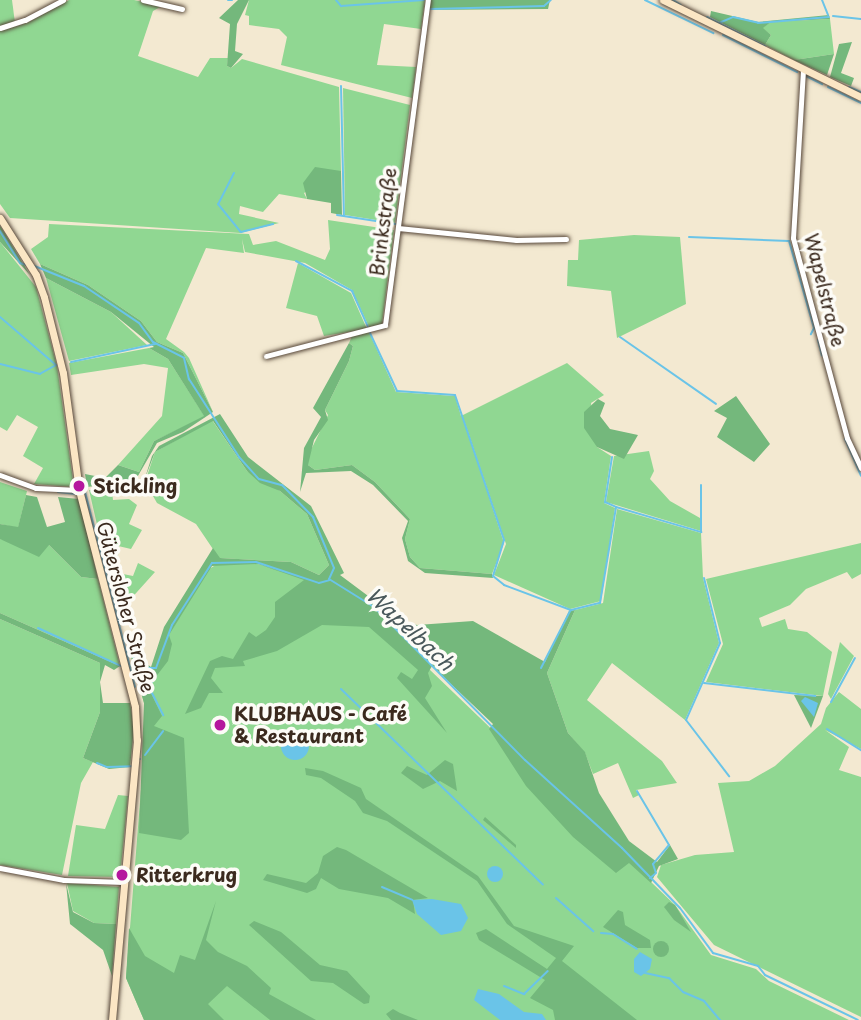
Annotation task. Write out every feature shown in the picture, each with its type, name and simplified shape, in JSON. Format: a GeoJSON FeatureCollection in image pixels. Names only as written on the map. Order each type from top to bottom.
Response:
{"type":"FeatureCollection","features":[{"type":"Feature","properties":{"kind":"main road"},"geometry":{"type":"LineString","coordinates":[[663,0],[861,97]]}},
{"type":"Feature","properties":{"kind":"main road","name":"Gütersloher Straße"},"geometry":{"type":"LineString","coordinates":[[0,218],[36,275],[58,347],[79,490],[138,723],[111,1020]]}},
{"type":"Feature","properties":{"kind":"street"},"geometry":{"type":"LineString","coordinates":[[0,28],[63,0]]}},
{"type":"Feature","properties":{"kind":"street"},"geometry":{"type":"LineString","coordinates":[[143,0],[182,9]]}},
{"type":"Feature","properties":{"kind":"street","name":"Brinkstraße"},"geometry":{"type":"LineString","coordinates":[[266,356],[384,327],[428,0]]}},
{"type":"Feature","properties":{"kind":"street","name":"Wapelstraße"},"geometry":{"type":"LineString","coordinates":[[803,70],[793,237],[847,438],[861,468]]}},
{"type":"Feature","properties":{"kind":"street"},"geometry":{"type":"LineString","coordinates":[[398,228],[516,240],[566,239]]}},
{"type":"Feature","properties":{"kind":"street"},"geometry":{"type":"LineString","coordinates":[[0,475],[36,488],[79,490]]}},
{"type":"Feature","properties":{"kind":"street"},"geometry":{"type":"LineString","coordinates":[[0,868],[64,880],[124,883]]}},
{"type":"Feature","properties":{"kind":"green space"},"geometry":{"type":"Polygon","coordinates":[[[0,0],[12,0],[15,23],[0,26],[0,0]]]}},
{"type":"Feature","properties":{"kind":"green space"},"geometry":{"type":"Polygon","coordinates":[[[69,0],[134,0],[162,6],[153,11],[138,56],[198,77],[210,58],[228,58],[227,66],[231,68],[242,59],[339,87],[341,171],[304,193],[307,199],[279,194],[263,212],[240,206],[239,214],[279,223],[240,233],[10,218],[0,204],[0,31],[27,23],[69,0]]]}},
{"type":"Feature","properties":{"kind":"green space"},"geometry":{"type":"Polygon","coordinates":[[[238,0],[249,0],[237,24],[235,51],[243,54],[231,68],[227,66],[230,24],[219,18],[238,0]]]}},
{"type":"Feature","properties":{"kind":"green space"},"geometry":{"type":"Polygon","coordinates":[[[249,0],[425,0],[421,29],[384,24],[377,65],[416,67],[412,98],[281,65],[287,37],[279,29],[249,25],[249,16],[245,15],[249,0]]]}},
{"type":"Feature","properties":{"kind":"green space"},"geometry":{"type":"Polygon","coordinates":[[[431,0],[550,0],[548,9],[429,10],[431,0]]]}},
{"type":"Feature","properties":{"kind":"green space"},"geometry":{"type":"Polygon","coordinates":[[[711,11],[758,22],[829,15],[830,19],[771,22],[763,28],[771,35],[765,45],[710,17],[711,11]]]}},
{"type":"Feature","properties":{"kind":"green space"},"geometry":{"type":"Polygon","coordinates":[[[830,19],[834,54],[794,60],[765,45],[771,35],[762,28],[771,22],[830,19]]]}},
{"type":"Feature","properties":{"kind":"green space"},"geometry":{"type":"Polygon","coordinates":[[[852,42],[841,73],[854,78],[851,86],[830,77],[839,44],[852,42]]]}},
{"type":"Feature","properties":{"kind":"green space"},"geometry":{"type":"Polygon","coordinates":[[[834,54],[827,75],[794,60],[834,54]]]}},
{"type":"Feature","properties":{"kind":"green space"},"geometry":{"type":"Polygon","coordinates":[[[343,88],[410,105],[395,223],[345,215],[343,88]]]}},
{"type":"Feature","properties":{"kind":"green space"},"geometry":{"type":"Polygon","coordinates":[[[315,167],[341,171],[342,215],[331,213],[331,203],[307,199],[303,183],[315,167]]]}},
{"type":"Feature","properties":{"kind":"green space"},"geometry":{"type":"Polygon","coordinates":[[[328,220],[394,230],[382,324],[369,327],[352,290],[305,263],[245,252],[242,239],[244,253],[206,248],[166,339],[184,352],[189,358],[213,412],[183,353],[157,342],[141,321],[88,285],[40,264],[31,249],[48,237],[49,224],[249,234],[253,245],[276,241],[325,260],[330,249],[328,220]]]}},
{"type":"Feature","properties":{"kind":"green space"},"geometry":{"type":"Polygon","coordinates":[[[0,226],[4,232],[30,275],[0,242],[0,226]]]}},
{"type":"Feature","properties":{"kind":"green space"},"geometry":{"type":"Polygon","coordinates":[[[634,235],[680,237],[686,304],[617,338],[611,291],[567,286],[568,260],[578,260],[579,240],[634,235]]]}},
{"type":"Feature","properties":{"kind":"green space"},"geometry":{"type":"Polygon","coordinates":[[[0,242],[36,287],[57,366],[74,487],[34,484],[43,468],[23,456],[38,427],[17,415],[7,431],[0,427],[0,242]]]}},
{"type":"Feature","properties":{"kind":"green space"},"geometry":{"type":"Polygon","coordinates":[[[298,263],[351,293],[367,329],[324,336],[317,316],[286,308],[298,263]]]}},
{"type":"Feature","properties":{"kind":"green space"},"geometry":{"type":"Polygon","coordinates":[[[40,264],[88,285],[141,321],[157,342],[183,353],[213,412],[183,432],[157,443],[135,481],[87,487],[85,474],[105,478],[118,465],[139,472],[154,441],[204,416],[168,359],[149,348],[154,347],[111,312],[46,278],[40,264]]]}},
{"type":"Feature","properties":{"kind":"green space"},"geometry":{"type":"Polygon","coordinates":[[[46,278],[111,312],[147,345],[69,361],[46,278]]]}},
{"type":"Feature","properties":{"kind":"green space"},"geometry":{"type":"Polygon","coordinates":[[[369,332],[396,392],[455,396],[461,416],[567,363],[604,395],[591,403],[597,447],[611,456],[604,503],[615,508],[601,601],[570,609],[494,575],[506,544],[463,417],[504,543],[492,574],[420,568],[410,557],[405,539],[410,519],[375,482],[352,465],[315,470],[308,465],[308,456],[328,415],[325,410],[349,361],[353,346],[349,343],[353,334],[369,332]]]}},
{"type":"Feature","properties":{"kind":"green space"},"geometry":{"type":"Polygon","coordinates":[[[349,343],[353,346],[349,361],[325,410],[328,420],[314,440],[308,465],[315,470],[352,465],[375,482],[410,519],[405,539],[410,557],[420,568],[492,574],[493,578],[425,573],[408,561],[402,538],[408,521],[373,485],[351,471],[306,473],[300,492],[304,448],[321,417],[313,408],[349,343]]]}},
{"type":"Feature","properties":{"kind":"green space"},"geometry":{"type":"Polygon","coordinates":[[[149,348],[168,359],[205,417],[154,441],[139,472],[118,465],[162,416],[168,368],[144,364],[71,375],[69,363],[149,348]]]}},
{"type":"Feature","properties":{"kind":"green space"},"geometry":{"type":"Polygon","coordinates":[[[736,396],[770,444],[754,462],[717,437],[727,418],[714,411],[736,396]]]}},
{"type":"Feature","properties":{"kind":"green space"},"geometry":{"type":"Polygon","coordinates":[[[598,399],[605,403],[600,416],[610,429],[638,435],[624,459],[597,447],[584,428],[584,412],[598,399]]]}},
{"type":"Feature","properties":{"kind":"green space"},"geometry":{"type":"Polygon","coordinates":[[[220,414],[248,457],[311,506],[344,573],[340,575],[399,619],[417,625],[473,621],[545,662],[569,611],[575,610],[547,673],[568,733],[585,752],[599,793],[629,841],[657,862],[670,845],[678,859],[659,866],[651,883],[629,863],[616,873],[573,837],[526,786],[489,729],[493,724],[432,666],[428,673],[432,686],[425,698],[447,733],[397,678],[401,672],[412,679],[418,670],[369,627],[322,625],[277,651],[243,661],[245,666],[215,668],[211,678],[223,693],[209,693],[201,708],[185,714],[210,661],[222,656],[233,659],[249,632],[256,637],[266,630],[275,617],[275,602],[304,580],[258,564],[212,566],[169,635],[172,644],[168,661],[148,687],[162,716],[154,726],[184,738],[189,833],[181,840],[139,833],[144,703],[129,650],[151,667],[164,627],[213,548],[220,558],[291,562],[319,575],[329,565],[307,514],[280,491],[260,483],[247,471],[213,421],[155,452],[144,481],[152,456],[159,446],[220,414]]]}},
{"type":"Feature","properties":{"kind":"green space"},"geometry":{"type":"Polygon","coordinates":[[[212,420],[247,471],[280,491],[307,514],[329,565],[319,575],[291,562],[219,558],[196,524],[157,503],[145,482],[155,452],[212,420]]]}},
{"type":"Feature","properties":{"kind":"green space"},"geometry":{"type":"Polygon","coordinates":[[[649,451],[654,471],[650,479],[670,501],[700,518],[701,531],[606,502],[614,456],[649,451]]]}},
{"type":"Feature","properties":{"kind":"green space"},"geometry":{"type":"Polygon","coordinates":[[[0,482],[27,491],[18,528],[0,524],[0,482]]]}},
{"type":"Feature","properties":{"kind":"green space"},"geometry":{"type":"Polygon","coordinates":[[[142,484],[112,491],[113,500],[129,499],[137,505],[129,524],[142,530],[131,549],[101,542],[89,490],[142,484]]]}},
{"type":"Feature","properties":{"kind":"green space"},"geometry":{"type":"Polygon","coordinates":[[[26,495],[37,497],[47,527],[65,522],[58,497],[79,499],[98,579],[81,577],[49,545],[39,557],[0,539],[0,524],[18,527],[26,495]]]}},
{"type":"Feature","properties":{"kind":"green space"},"geometry":{"type":"Polygon","coordinates":[[[617,509],[701,533],[703,578],[719,643],[685,720],[612,663],[587,700],[662,761],[677,783],[636,790],[639,795],[633,798],[618,763],[593,774],[585,753],[568,733],[547,673],[575,610],[603,603],[617,509]]]}},
{"type":"Feature","properties":{"kind":"green space"},"geometry":{"type":"Polygon","coordinates":[[[0,539],[49,545],[81,577],[98,579],[120,666],[0,613],[0,539]]]}},
{"type":"Feature","properties":{"kind":"green space"},"geometry":{"type":"Polygon","coordinates":[[[861,543],[861,574],[852,579],[847,572],[806,589],[790,605],[759,618],[762,627],[785,619],[788,629],[807,632],[832,652],[823,696],[706,682],[723,644],[706,579],[861,543]]]}},
{"type":"Feature","properties":{"kind":"green space"},"geometry":{"type":"Polygon","coordinates":[[[102,547],[119,551],[114,569],[123,574],[133,576],[138,563],[155,572],[119,612],[102,547]]]}},
{"type":"Feature","properties":{"kind":"green space"},"geometry":{"type":"Polygon","coordinates":[[[219,563],[258,564],[303,578],[429,669],[675,905],[711,955],[756,969],[769,981],[849,1020],[144,1020],[126,978],[145,739],[144,703],[131,655],[151,671],[175,622],[209,569],[219,563]]]}},
{"type":"Feature","properties":{"kind":"green space"},"geometry":{"type":"Polygon","coordinates":[[[0,613],[120,666],[114,670],[105,665],[100,682],[100,663],[0,619],[0,613]]]}},
{"type":"Feature","properties":{"kind":"green space"},"geometry":{"type":"Polygon","coordinates":[[[0,619],[100,663],[100,712],[83,758],[93,762],[81,783],[62,875],[0,865],[0,619]]]}},
{"type":"Feature","properties":{"kind":"green space"},"geometry":{"type":"Polygon","coordinates":[[[840,642],[854,656],[831,699],[828,694],[840,642]]]}},
{"type":"Feature","properties":{"kind":"green space"},"geometry":{"type":"Polygon","coordinates":[[[100,682],[103,703],[130,703],[134,728],[130,767],[109,769],[83,758],[100,712],[100,682]]]}},
{"type":"Feature","properties":{"kind":"green space"},"geometry":{"type":"Polygon","coordinates":[[[839,692],[861,709],[861,749],[825,730],[849,747],[839,770],[861,777],[861,1017],[714,945],[657,877],[661,865],[695,855],[734,852],[718,783],[749,781],[775,766],[821,724],[826,708],[839,692]]]}},
{"type":"Feature","properties":{"kind":"green space"},"geometry":{"type":"Polygon","coordinates":[[[794,695],[823,696],[811,728],[794,695]]]}},
{"type":"Feature","properties":{"kind":"green space"},"geometry":{"type":"Polygon","coordinates":[[[445,760],[453,764],[457,791],[440,781],[423,789],[401,773],[407,766],[427,775],[445,760]]]}},
{"type":"Feature","properties":{"kind":"green space"},"geometry":{"type":"Polygon","coordinates":[[[305,768],[323,771],[361,788],[366,799],[478,876],[514,926],[574,946],[562,961],[637,1020],[555,1020],[553,1010],[530,998],[545,980],[479,940],[476,933],[486,929],[547,969],[556,958],[507,924],[477,881],[387,821],[363,813],[355,801],[321,778],[306,775],[305,768]]]}},
{"type":"Feature","properties":{"kind":"green space"},"geometry":{"type":"Polygon","coordinates":[[[118,795],[128,796],[120,877],[68,876],[76,825],[105,829],[118,795]]]}},
{"type":"Feature","properties":{"kind":"green space"},"geometry":{"type":"Polygon","coordinates":[[[485,817],[516,845],[516,848],[483,820],[485,817]]]}},
{"type":"Feature","properties":{"kind":"green space"},"geometry":{"type":"Polygon","coordinates":[[[337,847],[428,898],[413,900],[415,914],[388,898],[339,889],[321,878],[316,889],[307,893],[263,880],[267,874],[306,883],[318,873],[323,856],[337,847]]]}},
{"type":"Feature","properties":{"kind":"green space"},"geometry":{"type":"Polygon","coordinates":[[[66,883],[73,912],[94,923],[116,924],[112,976],[103,950],[70,924],[66,883]]]}},
{"type":"Feature","properties":{"kind":"green space"},"geometry":{"type":"Polygon","coordinates":[[[67,883],[119,887],[116,924],[94,923],[73,911],[67,883]]]}},
{"type":"Feature","properties":{"kind":"green space"},"geometry":{"type":"Polygon","coordinates":[[[216,901],[206,940],[218,952],[247,966],[271,988],[269,994],[316,1020],[270,1020],[227,986],[208,1004],[224,1020],[144,1020],[126,978],[129,928],[145,956],[174,973],[180,955],[195,960],[216,901]]]}},
{"type":"Feature","properties":{"kind":"green space"},"geometry":{"type":"Polygon","coordinates":[[[669,902],[675,905],[691,932],[674,920],[664,907],[669,902]]]}},
{"type":"Feature","properties":{"kind":"green space"},"geometry":{"type":"Polygon","coordinates":[[[618,910],[623,912],[625,925],[650,940],[651,948],[637,948],[603,927],[618,910]]]}},
{"type":"Feature","properties":{"kind":"green space"},"geometry":{"type":"Polygon","coordinates":[[[254,921],[281,932],[320,965],[347,971],[370,996],[369,1003],[364,1004],[333,983],[311,981],[249,925],[254,921]]]}},
{"type":"Feature","properties":{"kind":"green space"},"geometry":{"type":"Polygon","coordinates":[[[658,941],[664,941],[669,949],[667,955],[658,957],[653,952],[653,946],[658,941]]]}},
{"type":"Feature","properties":{"kind":"green space"},"geometry":{"type":"Polygon","coordinates":[[[393,1009],[418,1020],[391,1020],[386,1014],[393,1009]]]}},
{"type":"Feature","properties":{"kind":"water"},"geometry":{"type":"Polygon","coordinates":[[[805,697],[818,703],[814,717],[801,701],[805,697]]]}},
{"type":"Feature","properties":{"kind":"water"},"geometry":{"type":"Polygon","coordinates":[[[295,732],[305,736],[309,746],[305,756],[295,760],[285,756],[281,746],[285,736],[295,732]]]}},
{"type":"Feature","properties":{"kind":"water"},"geometry":{"type":"Polygon","coordinates":[[[492,866],[498,866],[503,874],[501,880],[492,882],[487,877],[487,871],[492,866]]]}},
{"type":"Feature","properties":{"kind":"water"},"geometry":{"type":"Polygon","coordinates":[[[432,899],[461,904],[468,918],[461,931],[441,935],[417,914],[412,900],[432,899]]]}},
{"type":"Feature","properties":{"kind":"water"},"geometry":{"type":"Polygon","coordinates":[[[640,952],[652,959],[650,969],[641,976],[634,972],[634,959],[640,952]]]}},
{"type":"Feature","properties":{"kind":"water"},"geometry":{"type":"Polygon","coordinates":[[[478,989],[499,994],[524,1012],[542,1014],[546,1020],[500,1020],[474,1000],[478,989]]]}},
{"type":"Feature","properties":{"kind":"waterway"},"geometry":{"type":"LineString","coordinates":[[336,0],[341,6],[424,0]]}},
{"type":"Feature","properties":{"kind":"waterway"},"geometry":{"type":"LineString","coordinates":[[430,9],[544,6],[551,0]]}},
{"type":"Feature","properties":{"kind":"waterway"},"geometry":{"type":"LineString","coordinates":[[645,0],[713,33]]}},
{"type":"Feature","properties":{"kind":"waterway"},"geometry":{"type":"LineString","coordinates":[[673,0],[681,5]]}},
{"type":"Feature","properties":{"kind":"waterway"},"geometry":{"type":"LineString","coordinates":[[822,0],[828,15]]}},
{"type":"Feature","properties":{"kind":"waterway"},"geometry":{"type":"LineString","coordinates":[[833,16],[861,19]]}},
{"type":"Feature","properties":{"kind":"waterway"},"geometry":{"type":"LineString","coordinates":[[707,17],[765,46]]}},
{"type":"Feature","properties":{"kind":"waterway"},"geometry":{"type":"LineString","coordinates":[[719,23],[733,17],[758,23],[829,17]]}},
{"type":"Feature","properties":{"kind":"waterway"},"geometry":{"type":"LineString","coordinates":[[723,35],[797,72]]}},
{"type":"Feature","properties":{"kind":"waterway"},"geometry":{"type":"LineString","coordinates":[[806,76],[822,84]]}},
{"type":"Feature","properties":{"kind":"waterway"},"geometry":{"type":"LineString","coordinates":[[341,86],[344,216]]}},
{"type":"Feature","properties":{"kind":"waterway"},"geometry":{"type":"LineString","coordinates":[[828,87],[861,103]]}},
{"type":"Feature","properties":{"kind":"waterway"},"geometry":{"type":"LineString","coordinates":[[849,87],[861,92]]}},
{"type":"Feature","properties":{"kind":"waterway"},"geometry":{"type":"LineString","coordinates":[[234,173],[218,204],[241,232],[273,224]]}},
{"type":"Feature","properties":{"kind":"waterway"},"geometry":{"type":"LineString","coordinates":[[337,215],[395,224]]}},
{"type":"Feature","properties":{"kind":"waterway","name":"Wapelbach"},"geometry":{"type":"LineString","coordinates":[[0,231],[20,263],[27,265]]}},
{"type":"Feature","properties":{"kind":"waterway"},"geometry":{"type":"LineString","coordinates":[[689,237],[789,241],[814,328],[811,334]]}},
{"type":"Feature","properties":{"kind":"waterway"},"geometry":{"type":"LineString","coordinates":[[296,261],[352,291],[368,327]]}},
{"type":"Feature","properties":{"kind":"waterway","name":"Wapelbach"},"geometry":{"type":"LineString","coordinates":[[32,265],[84,286],[139,323],[153,342],[184,358],[189,379],[239,457],[259,479],[282,485],[313,517],[334,568],[329,579],[374,607],[525,760],[622,848],[680,908],[713,953],[758,966],[765,975],[858,1020]]}},
{"type":"Feature","properties":{"kind":"waterway"},"geometry":{"type":"LineString","coordinates":[[0,317],[56,365],[40,374],[0,364]]}},
{"type":"Feature","properties":{"kind":"waterway"},"geometry":{"type":"LineString","coordinates":[[370,333],[397,391],[455,395],[504,540],[493,576],[504,585],[571,610],[600,603],[616,507],[701,532],[701,485]]}},
{"type":"Feature","properties":{"kind":"waterway"},"geometry":{"type":"LineString","coordinates":[[620,337],[716,404]]}},
{"type":"Feature","properties":{"kind":"waterway"},"geometry":{"type":"LineString","coordinates":[[818,340],[822,356]]}},
{"type":"Feature","properties":{"kind":"waterway"},"geometry":{"type":"LineString","coordinates":[[71,362],[155,344]]}},
{"type":"Feature","properties":{"kind":"waterway"},"geometry":{"type":"LineString","coordinates":[[845,439],[861,476]]}},
{"type":"Feature","properties":{"kind":"waterway"},"geometry":{"type":"LineString","coordinates":[[612,457],[605,502],[616,507]]}},
{"type":"Feature","properties":{"kind":"waterway"},"geometry":{"type":"LineString","coordinates":[[58,492],[76,494]]}},
{"type":"Feature","properties":{"kind":"waterway"},"geometry":{"type":"LineString","coordinates":[[85,492],[135,687]]}},
{"type":"Feature","properties":{"kind":"waterway"},"geometry":{"type":"LineString","coordinates":[[132,656],[148,668],[156,668],[172,625],[212,563],[256,562],[319,583],[330,580]]}},
{"type":"Feature","properties":{"kind":"waterway"},"geometry":{"type":"LineString","coordinates":[[704,578],[720,643],[686,720],[729,776]]}},
{"type":"Feature","properties":{"kind":"waterway"},"geometry":{"type":"LineString","coordinates":[[541,668],[570,611]]}},
{"type":"Feature","properties":{"kind":"waterway"},"geometry":{"type":"LineString","coordinates":[[38,628],[121,666]]}},
{"type":"Feature","properties":{"kind":"waterway"},"geometry":{"type":"LineString","coordinates":[[831,702],[855,658]]}},
{"type":"Feature","properties":{"kind":"waterway"},"geometry":{"type":"LineString","coordinates":[[152,677],[152,682]]}},
{"type":"Feature","properties":{"kind":"waterway"},"geometry":{"type":"LineString","coordinates":[[704,683],[815,696]]}},
{"type":"Feature","properties":{"kind":"waterway"},"geometry":{"type":"LineString","coordinates":[[341,689],[543,885]]}},
{"type":"Feature","properties":{"kind":"waterway"},"geometry":{"type":"LineString","coordinates":[[152,693],[163,715]]}},
{"type":"Feature","properties":{"kind":"waterway"},"geometry":{"type":"LineString","coordinates":[[827,729],[861,750]]}},
{"type":"Feature","properties":{"kind":"waterway"},"geometry":{"type":"LineString","coordinates":[[145,755],[163,731]]}},
{"type":"Feature","properties":{"kind":"waterway"},"geometry":{"type":"LineString","coordinates":[[97,763],[107,767],[132,766]]}},
{"type":"Feature","properties":{"kind":"waterway"},"geometry":{"type":"LineString","coordinates":[[637,791],[669,845],[653,864],[656,873],[650,878]]}},
{"type":"Feature","properties":{"kind":"waterway"},"geometry":{"type":"LineString","coordinates":[[382,887],[412,900]]}},
{"type":"Feature","properties":{"kind":"waterway"},"geometry":{"type":"LineString","coordinates":[[556,898],[593,931]]}},
{"type":"Feature","properties":{"kind":"waterway"},"geometry":{"type":"LineString","coordinates":[[601,933],[613,934],[637,949]]}},
{"type":"Feature","properties":{"kind":"waterway"},"geometry":{"type":"LineString","coordinates":[[504,986],[524,994],[548,971]]}},
{"type":"Feature","properties":{"kind":"waterway"},"geometry":{"type":"LineString","coordinates":[[645,973],[669,978],[683,992],[704,1001],[720,1020]]}},
{"type":"Feature","properties":{"kind":"place","name":"Stickling"},"geometry":{"type":"Point","coordinates":[79,486]}},
{"type":"Feature","properties":{"kind":"place","name":"KLUBHAUS - Café & Restaurant"},"geometry":{"type":"Point","coordinates":[220,725]}},
{"type":"Feature","properties":{"kind":"place","name":"Ritterkrug"},"geometry":{"type":"Point","coordinates":[122,875]}}]}
